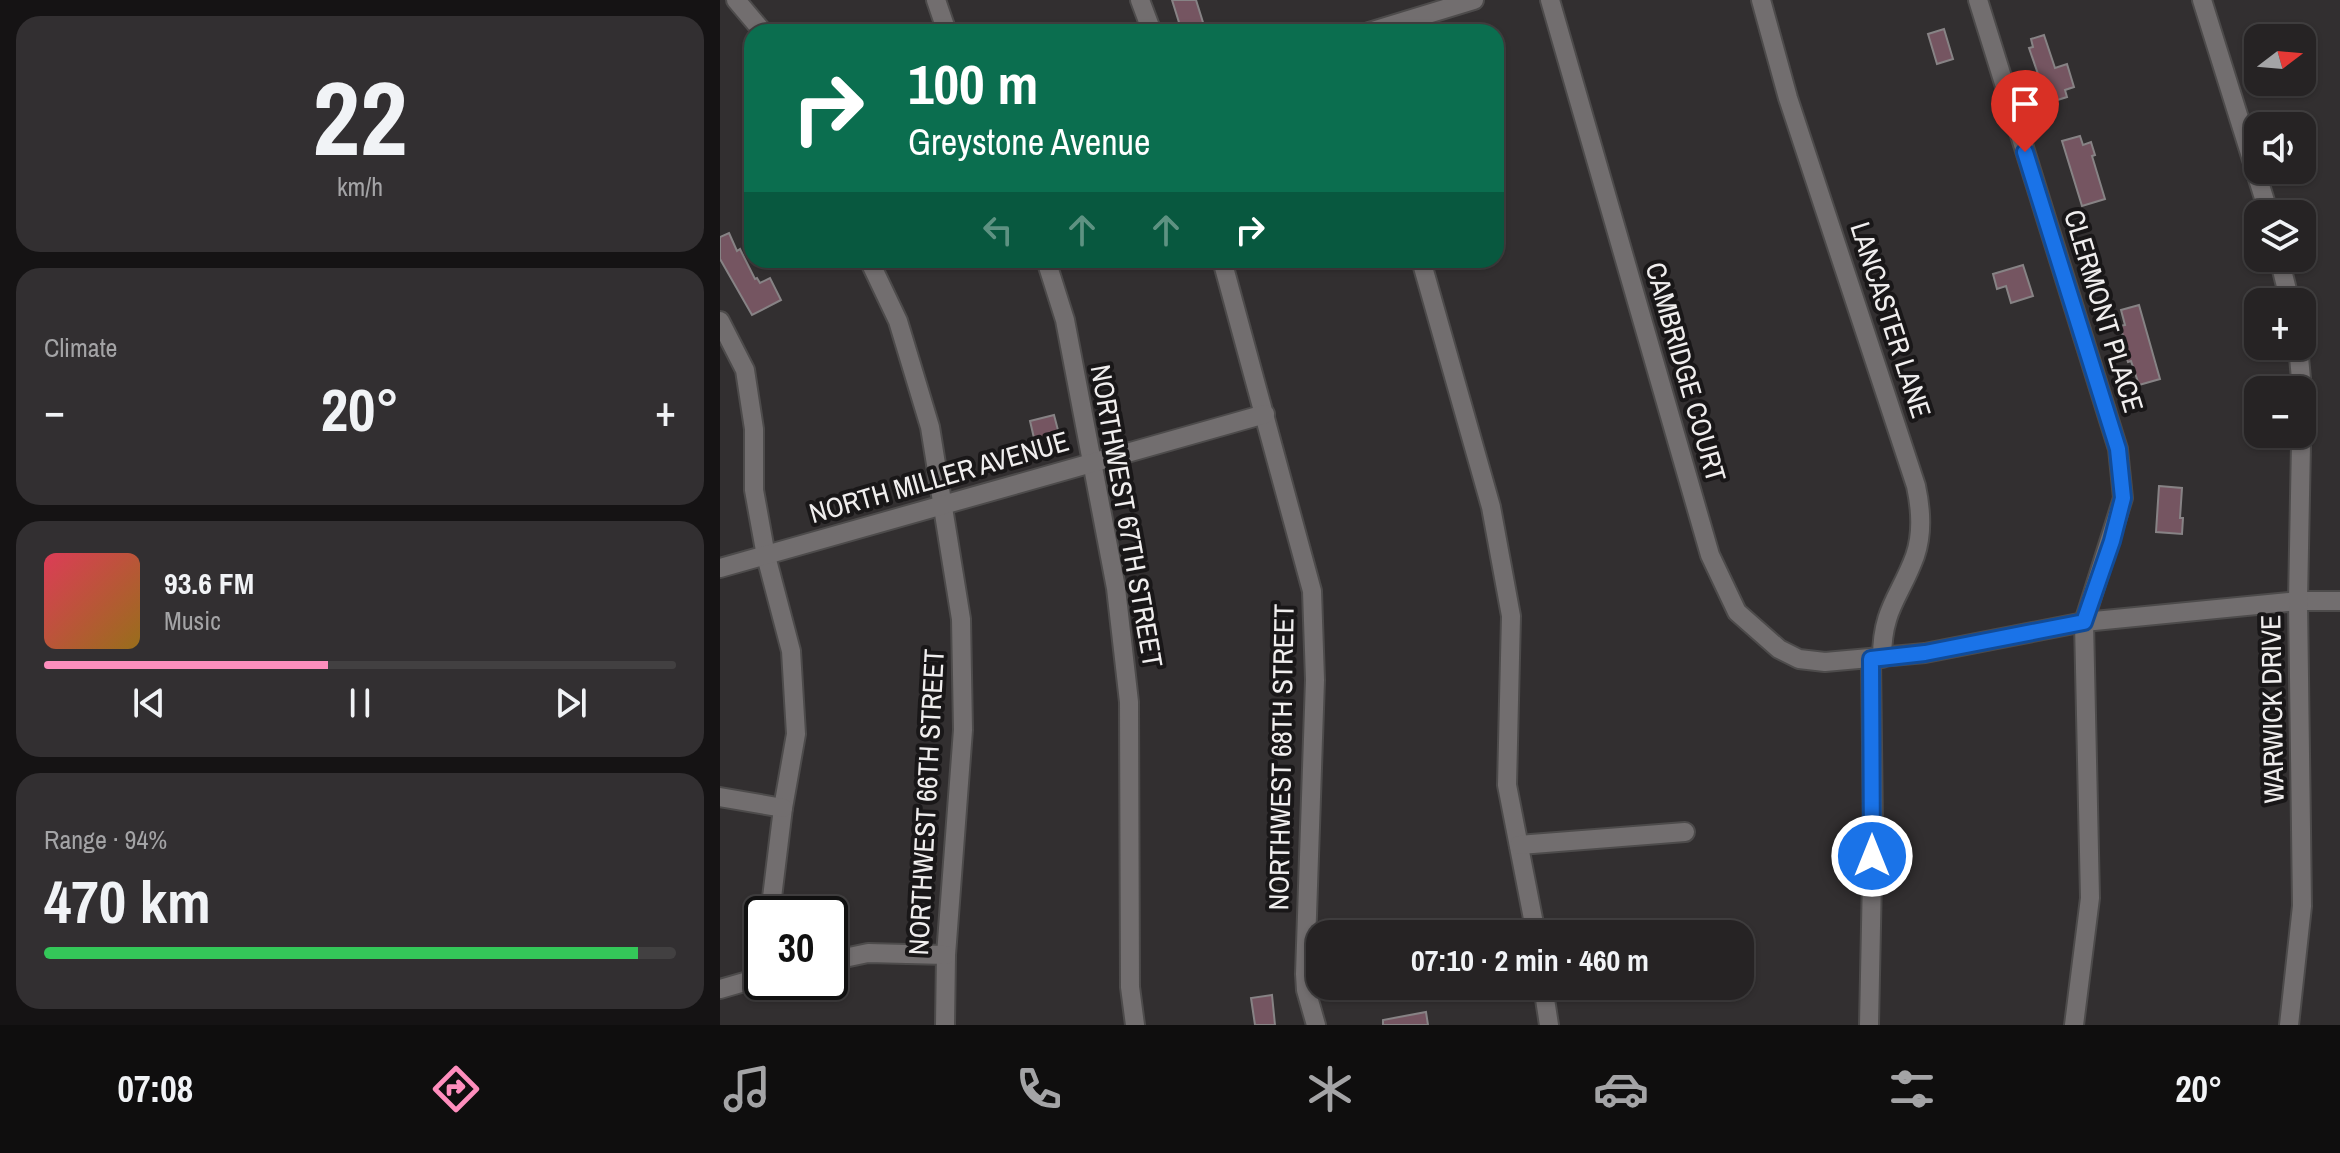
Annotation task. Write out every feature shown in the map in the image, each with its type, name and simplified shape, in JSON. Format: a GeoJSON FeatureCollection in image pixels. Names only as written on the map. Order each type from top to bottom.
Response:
{"type":"FeatureCollection","features":[{"type":"Feature","properties":{"kind":"street"},"geometry":{"type":"LineString","coordinates":[[736,0],[756,24]]}},
{"type":"Feature","properties":{"kind":"street"},"geometry":{"type":"LineString","coordinates":[[936,0],[944,24]]}},
{"type":"Feature","properties":{"kind":"street"},"geometry":{"type":"LineString","coordinates":[[1140,0],[1149,24]]}},
{"type":"Feature","properties":{"kind":"street"},"geometry":{"type":"LineString","coordinates":[[1395,24],[1474,0]]}},
{"type":"Feature","properties":{"kind":"street","name":"CAMBRIDGE COURT"},"geometry":{"type":"LineString","coordinates":[[1550,0],[1710,555],[1737,612],[1779,649],[1799,659],[1825,662],[1876,658],[1925,653],[2084,622],[2298,601],[2340,601]]}},
{"type":"Feature","properties":{"kind":"street","name":"LANCASTER LANE"},"geometry":{"type":"LineString","coordinates":[[1761,0],[1788,98],[1920,509],[1917,545],[1889,608],[1876,658],[1869,1025]]}},
{"type":"Feature","properties":{"kind":"street","name":"CLERMONT PLACE"},"geometry":{"type":"LineString","coordinates":[[1978,0],[2118,449],[2123,498],[2112,541],[2084,622],[2090,898],[2074,1025]]}},
{"type":"Feature","properties":{"kind":"street"},"geometry":{"type":"LineString","coordinates":[[2202,0],[2265,200]]}},
{"type":"Feature","properties":{"kind":"street","name":"NORTHWEST 66TH STREET"},"geometry":{"type":"LineString","coordinates":[[873,268],[898,321],[930,427],[961,619],[963,730],[946,955],[945,1025]]}},
{"type":"Feature","properties":{"kind":"street","name":"NORTHWEST 67TH STREET"},"geometry":{"type":"LineString","coordinates":[[1049,268],[1065,320],[1116,588],[1129,702],[1130,987],[1135,1025]]}},
{"type":"Feature","properties":{"kind":"street","name":"NORTHWEST 68TH STREET"},"geometry":{"type":"LineString","coordinates":[[1224,268],[1312,591],[1315,680],[1305,974],[1316,1025]]}},
{"type":"Feature","properties":{"kind":"street"},"geometry":{"type":"LineString","coordinates":[[1423,268],[1491,507],[1511,616],[1507,785],[1533,920]]}},
{"type":"Feature","properties":{"kind":"street"},"geometry":{"type":"LineString","coordinates":[[720,321],[745,370],[754,429],[754,490],[766,556],[791,651],[796,734],[772,896]]}},
{"type":"Feature","properties":{"kind":"street","name":"NORTH MILLER AVENUE"},"geometry":{"type":"LineString","coordinates":[[720,568],[1265,414]]}},
{"type":"Feature","properties":{"kind":"street","name":"WARWICK DRIVE"},"geometry":{"type":"LineString","coordinates":[[2289,1025],[2302,906],[2298,601],[2301,448]]}},
{"type":"Feature","properties":{"kind":"street"},"geometry":{"type":"LineString","coordinates":[[720,797],[783,808]]}},
{"type":"Feature","properties":{"kind":"street"},"geometry":{"type":"LineString","coordinates":[[1519,845],[1685,832]]}},
{"type":"Feature","properties":{"kind":"street"},"geometry":{"type":"LineString","coordinates":[[848,957],[868,953],[946,955]]}},
{"type":"Feature","properties":{"kind":"street"},"geometry":{"type":"LineString","coordinates":[[720,989],[744,982]]}},
{"type":"Feature","properties":{"kind":"street"},"geometry":{"type":"LineString","coordinates":[[1545,1000],[1549,1025]]}},
{"type":"Feature","properties":{"kind":"building"},"geometry":{"type":"Polygon","coordinates":[[[1172,0],[1196,0],[1204,24],[1180,24],[1172,0]]]}},
{"type":"Feature","properties":{"kind":"building"},"geometry":{"type":"Polygon","coordinates":[[[1944,29],[1953,59],[1937,64],[1928,34],[1944,29]]]}},
{"type":"Feature","properties":{"kind":"building"},"geometry":{"type":"Polygon","coordinates":[[[2044,35],[2055,68],[2067,64],[2074,87],[2065,90],[2067,97],[2048,103],[2029,48],[2033,47],[2031,39],[2044,35]]]}},
{"type":"Feature","properties":{"kind":"building"},"geometry":{"type":"Polygon","coordinates":[[[2080,136],[2083,145],[2091,142],[2105,199],[2082,206],[2062,141],[2080,136]]]}},
{"type":"Feature","properties":{"kind":"building"},"geometry":{"type":"Polygon","coordinates":[[[729,233],[737,251],[740,249],[744,257],[744,268],[750,268],[760,283],[770,278],[781,300],[752,315],[720,259],[720,237],[729,233]]]}},
{"type":"Feature","properties":{"kind":"building"},"geometry":{"type":"Polygon","coordinates":[[[2023,265],[2033,296],[2011,303],[2006,286],[1997,289],[1993,274],[2023,265]]]}},
{"type":"Feature","properties":{"kind":"building"},"geometry":{"type":"Polygon","coordinates":[[[2139,305],[2160,379],[2139,385],[2123,347],[2126,346],[2120,326],[2125,325],[2121,310],[2139,305]]]}},
{"type":"Feature","properties":{"kind":"building"},"geometry":{"type":"Polygon","coordinates":[[[1054,415],[1059,434],[1052,436],[1055,447],[1037,451],[1030,421],[1054,415]]]}},
{"type":"Feature","properties":{"kind":"building"},"geometry":{"type":"Polygon","coordinates":[[[2159,486],[2182,488],[2182,534],[2156,532],[2159,486]]]}},
{"type":"Feature","properties":{"kind":"building"},"geometry":{"type":"Polygon","coordinates":[[[1272,995],[1275,1025],[1255,1025],[1251,998],[1272,995]]]}},
{"type":"Feature","properties":{"kind":"building"},"geometry":{"type":"Polygon","coordinates":[[[1426,1012],[1428,1025],[1383,1025],[1383,1020],[1426,1012]]]}},
{"type":"Feature","properties":{"kind":"route"},"geometry":{"type":"LineString","coordinates":[[1872,856],[1871,659],[1925,653],[2084,622],[2112,541],[2123,498],[2118,449],[2025,152]]}}]}
